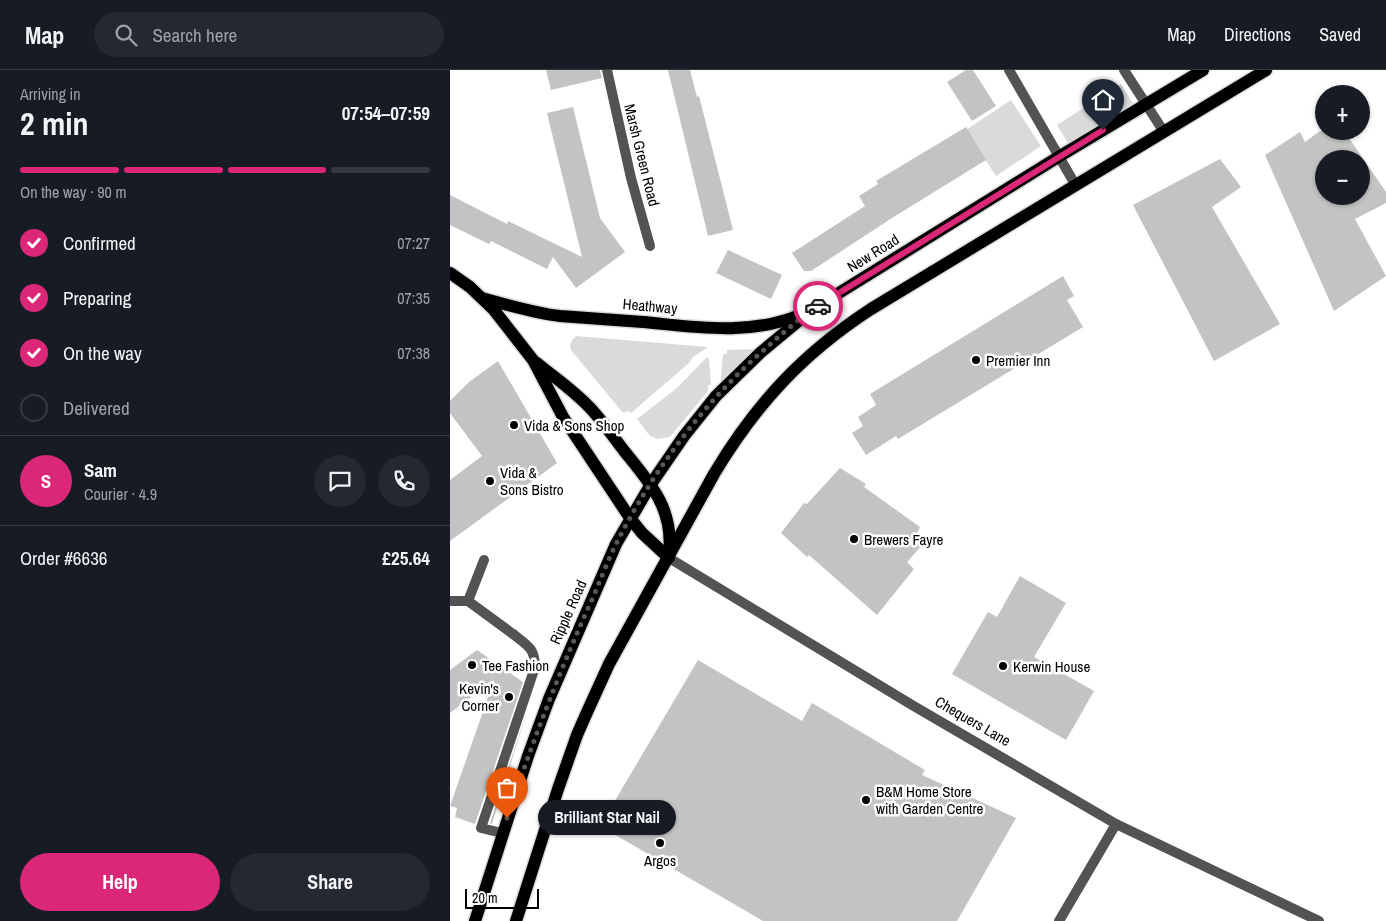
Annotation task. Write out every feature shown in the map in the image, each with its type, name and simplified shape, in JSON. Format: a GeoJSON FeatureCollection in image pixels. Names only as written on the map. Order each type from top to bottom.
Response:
{"type":"FeatureCollection","features":[{"type":"Feature","properties":{"kind":"main road","name":"New Road"},"geometry":{"type":"LineString","coordinates":[[630,518],[684,436],[716,396],[760,353],[813,309],[1203,70]]}},
{"type":"Feature","properties":{"kind":"main road"},"geometry":{"type":"LineString","coordinates":[[516,921],[539,846],[577,735],[609,664],[714,474],[731,446],[766,400],[798,365],[845,326],[1266,70]]}},
{"type":"Feature","properties":{"kind":"main road","name":"Heathway"},"geometry":{"type":"LineString","coordinates":[[450,273],[482,298],[505,323],[533,360],[563,417],[630,518]]}},
{"type":"Feature","properties":{"kind":"main road","name":"Heathway"},"geometry":{"type":"LineString","coordinates":[[482,298],[560,316],[735,329],[771,325],[813,309]]}},
{"type":"Feature","properties":{"kind":"main road","name":"Heathway"},"geometry":{"type":"LineString","coordinates":[[533,360],[593,410],[651,484],[661,501],[668,520],[671,539],[669,558]]}},
{"type":"Feature","properties":{"kind":"main road","name":"Chequers Lane"},"geometry":{"type":"LineString","coordinates":[[630,518],[642,533],[669,558]]}},
{"type":"Feature","properties":{"kind":"main road","name":"Ripple Road"},"geometry":{"type":"LineString","coordinates":[[475,921],[502,833],[549,699],[607,564],[630,518]]}},
{"type":"Feature","properties":{"kind":"street","name":"Marsh Green Road"},"geometry":{"type":"LineString","coordinates":[[607,70],[631,178],[650,246]]}},
{"type":"Feature","properties":{"kind":"street"},"geometry":{"type":"LineString","coordinates":[[1009,70],[1076,186]]}},
{"type":"Feature","properties":{"kind":"street"},"geometry":{"type":"LineString","coordinates":[[1124,70],[1164,132]]}},
{"type":"Feature","properties":{"kind":"street","name":"Chequers Lane"},"geometry":{"type":"LineString","coordinates":[[669,558],[912,705],[1116,824],[1319,921]]}},
{"type":"Feature","properties":{"kind":"street"},"geometry":{"type":"LineString","coordinates":[[468,601],[484,560]]}},
{"type":"Feature","properties":{"kind":"street"},"geometry":{"type":"LineString","coordinates":[[450,601],[468,601],[528,645],[533,651],[535,658],[535,667],[481,828],[502,833]]}},
{"type":"Feature","properties":{"kind":"street"},"geometry":{"type":"LineString","coordinates":[[1059,921],[1116,824]]}},
{"type":"Feature","properties":{"kind":"shaded area"},"geometry":{"type":"Polygon","coordinates":[[[1121,84],[1134,105],[1070,146],[1057,125],[1121,84]]]}},
{"type":"Feature","properties":{"kind":"shaded area"},"geometry":{"type":"Polygon","coordinates":[[[1011,100],[1041,146],[996,176],[966,130],[1011,100]]]}},
{"type":"Feature","properties":{"kind":"shaded area"},"geometry":{"type":"Polygon","coordinates":[[[576,336],[708,347],[693,357],[689,363],[631,413],[628,411],[623,413],[571,350],[571,342],[576,336]]]}},
{"type":"Feature","properties":{"kind":"shaded area"},"geometry":{"type":"Polygon","coordinates":[[[758,349],[720,389],[723,354],[727,354],[727,350],[758,349]]]}},
{"type":"Feature","properties":{"kind":"shaded area"},"geometry":{"type":"Polygon","coordinates":[[[706,358],[709,358],[711,385],[708,385],[708,391],[670,437],[658,439],[650,436],[637,419],[677,388],[706,358]]]}},
{"type":"Feature","properties":{"kind":"building"},"geometry":{"type":"Polygon","coordinates":[[[546,70],[600,70],[602,78],[551,90],[546,70]]]}},
{"type":"Feature","properties":{"kind":"building"},"geometry":{"type":"Polygon","coordinates":[[[668,70],[690,70],[697,97],[699,96],[733,230],[708,236],[668,70]]]}},
{"type":"Feature","properties":{"kind":"building"},"geometry":{"type":"Polygon","coordinates":[[[966,70],[973,70],[996,106],[972,121],[947,82],[966,70]]]}},
{"type":"Feature","properties":{"kind":"building"},"geometry":{"type":"Polygon","coordinates":[[[573,107],[600,218],[625,252],[576,288],[553,257],[547,269],[491,241],[489,244],[450,225],[450,195],[507,224],[508,221],[582,257],[547,113],[573,107]]]}},
{"type":"Feature","properties":{"kind":"building"},"geometry":{"type":"Polygon","coordinates":[[[966,127],[986,160],[811,271],[804,271],[792,253],[865,206],[859,196],[878,184],[876,181],[966,127]]]}},
{"type":"Feature","properties":{"kind":"building"},"geometry":{"type":"Polygon","coordinates":[[[1300,132],[1305,142],[1315,135],[1315,140],[1350,140],[1357,150],[1315,150],[1315,205],[1370,205],[1370,169],[1386,192],[1386,203],[1355,219],[1386,276],[1334,311],[1265,155],[1300,132]]]}},
{"type":"Feature","properties":{"kind":"building"},"geometry":{"type":"Polygon","coordinates":[[[1220,159],[1241,187],[1212,207],[1280,324],[1214,361],[1133,205],[1220,159]]]}},
{"type":"Feature","properties":{"kind":"building"},"geometry":{"type":"Polygon","coordinates":[[[728,250],[782,275],[771,299],[716,273],[728,250]]]}},
{"type":"Feature","properties":{"kind":"building","name":"Premier Inn"},"geometry":{"type":"Polygon","coordinates":[[[1063,276],[1074,296],[1067,300],[1083,327],[898,439],[896,436],[866,455],[852,433],[863,426],[858,417],[876,405],[870,394],[1063,276]]]}},
{"type":"Feature","properties":{"kind":"building"},"geometry":{"type":"Polygon","coordinates":[[[498,361],[557,463],[450,541],[450,480],[482,456],[450,413],[450,401],[469,382],[498,361]]]}},
{"type":"Feature","properties":{"kind":"building","name":"Brewers Fayre"},"geometry":{"type":"Polygon","coordinates":[[[840,468],[866,484],[864,487],[920,527],[916,535],[924,543],[907,562],[914,569],[877,615],[781,533],[804,503],[807,504],[840,468]]]}},
{"type":"Feature","properties":{"kind":"building","name":"Kerwin House"},"geometry":{"type":"Polygon","coordinates":[[[1020,576],[1066,603],[1034,657],[1094,691],[1066,740],[952,674],[988,612],[997,617],[1020,576]]]}},
{"type":"Feature","properties":{"kind":"building"},"geometry":{"type":"Polygon","coordinates":[[[477,650],[523,682],[475,824],[455,817],[457,808],[450,806],[494,680],[450,713],[450,670],[477,650]]]}},
{"type":"Feature","properties":{"kind":"building","name":"B&M Home Store with Garden Centre"},"geometry":{"type":"Polygon","coordinates":[[[698,660],[802,721],[812,703],[925,770],[922,775],[1016,818],[957,921],[763,921],[600,826],[698,660]]]}},
{"type":"Feature","properties":{"kind":"building"},"geometry":{"type":"Polygon","coordinates":[[[528,708],[492,824],[490,823],[528,708]]]}},
{"type":"Feature","properties":{"kind":"way so far"},"geometry":{"type":"LineString","coordinates":[[507,818],[549,699],[569,650],[616,544],[630,518],[684,436],[716,396],[738,373],[785,331],[818,306]]}},
{"type":"Feature","properties":{"kind":"place","name":"Premier Inn"},"geometry":{"type":"Point","coordinates":[976,360]}},
{"type":"Feature","properties":{"kind":"place","name":"Vida & Sons Shop"},"geometry":{"type":"Point","coordinates":[514,425]}},
{"type":"Feature","properties":{"kind":"place","name":"Vida & Sons Bistro"},"geometry":{"type":"Point","coordinates":[490,481]}},
{"type":"Feature","properties":{"kind":"place","name":"Brewers Fayre"},"geometry":{"type":"Point","coordinates":[854,539]}},
{"type":"Feature","properties":{"kind":"place","name":"Tee Fashion"},"geometry":{"type":"Point","coordinates":[472,665]}},
{"type":"Feature","properties":{"kind":"place","name":"Kerwin House"},"geometry":{"type":"Point","coordinates":[1003,666]}},
{"type":"Feature","properties":{"kind":"place","name":"Kevin's Corner"},"geometry":{"type":"Point","coordinates":[509,697]}},
{"type":"Feature","properties":{"kind":"place","name":"B&M Home Store with Garden Centre"},"geometry":{"type":"Point","coordinates":[866,800]}},
{"type":"Feature","properties":{"kind":"place","name":"Brilliant Star Nail"},"geometry":{"type":"Point","coordinates":[507,818]}},
{"type":"Feature","properties":{"kind":"place","name":"Argos"},"geometry":{"type":"Point","coordinates":[660,843]}},
{"type":"Feature","properties":{"kind":"route"},"geometry":{"type":"LineString","coordinates":[[818,306],[1103,130]]}}]}
